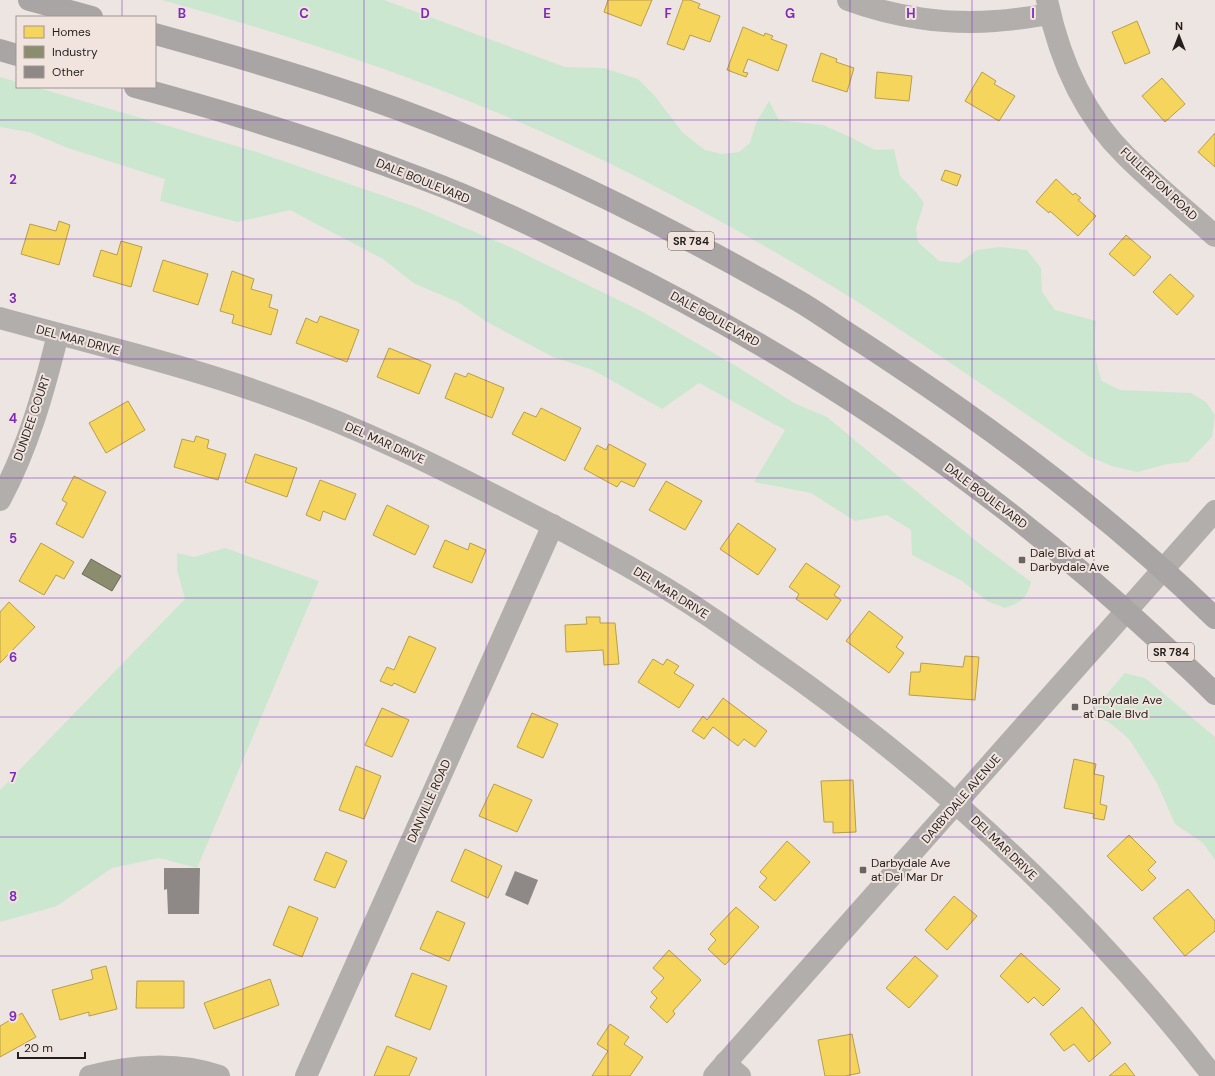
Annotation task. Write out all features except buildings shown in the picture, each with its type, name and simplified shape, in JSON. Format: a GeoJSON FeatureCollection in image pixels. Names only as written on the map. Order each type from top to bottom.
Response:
{"type":"FeatureCollection","features":[{"type":"Feature","properties":{"kind":"main road"},"geometry":{"type":"LineString","coordinates":[[29,0],[88,16]]}},
{"type":"Feature","properties":{"kind":"main road","name":"SR 784"},"geometry":{"type":"LineString","coordinates":[[156,34],[234,56],[362,96],[470,138],[578,185],[677,234],[798,300],[912,375],[1024,455],[1071,491],[1163,569],[1215,618]]}},
{"type":"Feature","properties":{"kind":"main road"},"geometry":{"type":"LineString","coordinates":[[0,50],[16,54]]}},
{"type":"Feature","properties":{"kind":"main road","name":"DALE BOULEVARD"},"geometry":{"type":"LineString","coordinates":[[139,88],[195,103],[311,139],[426,180],[543,231],[657,286],[763,345],[865,408],[966,479],[1046,541],[1126,610],[1215,694]]}},
{"type":"Feature","properties":{"kind":"street"},"geometry":{"type":"LineString","coordinates":[[848,0],[905,16],[950,22],[995,22],[1048,7]]}},
{"type":"Feature","properties":{"kind":"street","name":"FULLERTON ROAD"},"geometry":{"type":"LineString","coordinates":[[1048,7],[1062,56],[1079,92],[1095,118],[1125,155],[1215,236]]}},
{"type":"Feature","properties":{"kind":"street","name":"DEL MAR DRIVE"},"geometry":{"type":"LineString","coordinates":[[0,318],[196,371],[282,400],[370,436],[452,474],[553,525],[653,580],[737,635],[843,711],[958,803],[1041,883],[1111,954],[1213,1076]]}},
{"type":"Feature","properties":{"kind":"street","name":"DUNDEE COURT"},"geometry":{"type":"LineString","coordinates":[[0,500],[28,438],[46,382],[58,334]]}},
{"type":"Feature","properties":{"kind":"street","name":"DARBYDALE AVENUE"},"geometry":{"type":"LineString","coordinates":[[726,1072],[1126,610],[1215,511]]}},
{"type":"Feature","properties":{"kind":"street","name":"DANVILLE ROAD"},"geometry":{"type":"LineString","coordinates":[[306,1076],[553,525]]}},
{"type":"Feature","properties":{"kind":"street"},"geometry":{"type":"LineString","coordinates":[[90,1076],[108,1071],[143,1067],[178,1068],[219,1076]]}},
{"type":"Feature","properties":{"kind":"green space"},"geometry":{"type":"Polygon","coordinates":[[[162,0],[384,0],[565,67],[604,68],[638,79],[654,95],[683,133],[705,150],[722,154],[739,152],[750,143],[756,123],[769,101],[779,120],[823,125],[875,150],[894,149],[900,176],[916,192],[924,203],[916,229],[918,242],[939,261],[959,263],[977,250],[1000,247],[1027,250],[1041,268],[1042,292],[1055,310],[1096,321],[1095,351],[1097,366],[1102,381],[1120,390],[1191,393],[1206,402],[1215,415],[1212,437],[1188,462],[1167,464],[1137,472],[1112,466],[1090,457],[860,303],[736,230],[641,179],[525,124],[406,77],[285,36],[162,0]]]}},
{"type":"Feature","properties":{"kind":"green space"},"geometry":{"type":"Polygon","coordinates":[[[0,77],[16,82],[16,88],[38,88],[257,152],[416,207],[510,247],[643,312],[736,366],[794,403],[827,417],[976,541],[1031,582],[1027,592],[1019,602],[1005,608],[987,601],[962,581],[912,555],[911,530],[887,515],[855,521],[811,493],[754,482],[785,430],[699,383],[662,409],[593,370],[553,357],[487,322],[458,302],[415,284],[383,259],[290,210],[237,222],[160,201],[165,179],[68,148],[29,132],[0,127],[0,77]]]}},
{"type":"Feature","properties":{"kind":"green space"},"geometry":{"type":"Polygon","coordinates":[[[225,548],[319,581],[197,868],[159,858],[112,868],[57,906],[0,922],[0,790],[185,599],[177,570],[177,553],[194,557],[225,548]]]}},
{"type":"Feature","properties":{"kind":"green space"},"geometry":{"type":"Polygon","coordinates":[[[1125,673],[1145,678],[1215,737],[1215,860],[1203,843],[1175,824],[1157,783],[1129,739],[1109,722],[1089,715],[1125,673]]]}},
{"type":"Feature","properties":{"kind":"place","name":"Dale Blvd at Darbydale Ave"},"geometry":{"type":"Point","coordinates":[1022,560]}},
{"type":"Feature","properties":{"kind":"place","name":"Darbydale Ave at Dale Blvd"},"geometry":{"type":"Point","coordinates":[1075,707]}},
{"type":"Feature","properties":{"kind":"place","name":"Darbydale Ave at Del Mar Dr"},"geometry":{"type":"Point","coordinates":[863,870]}}]}
